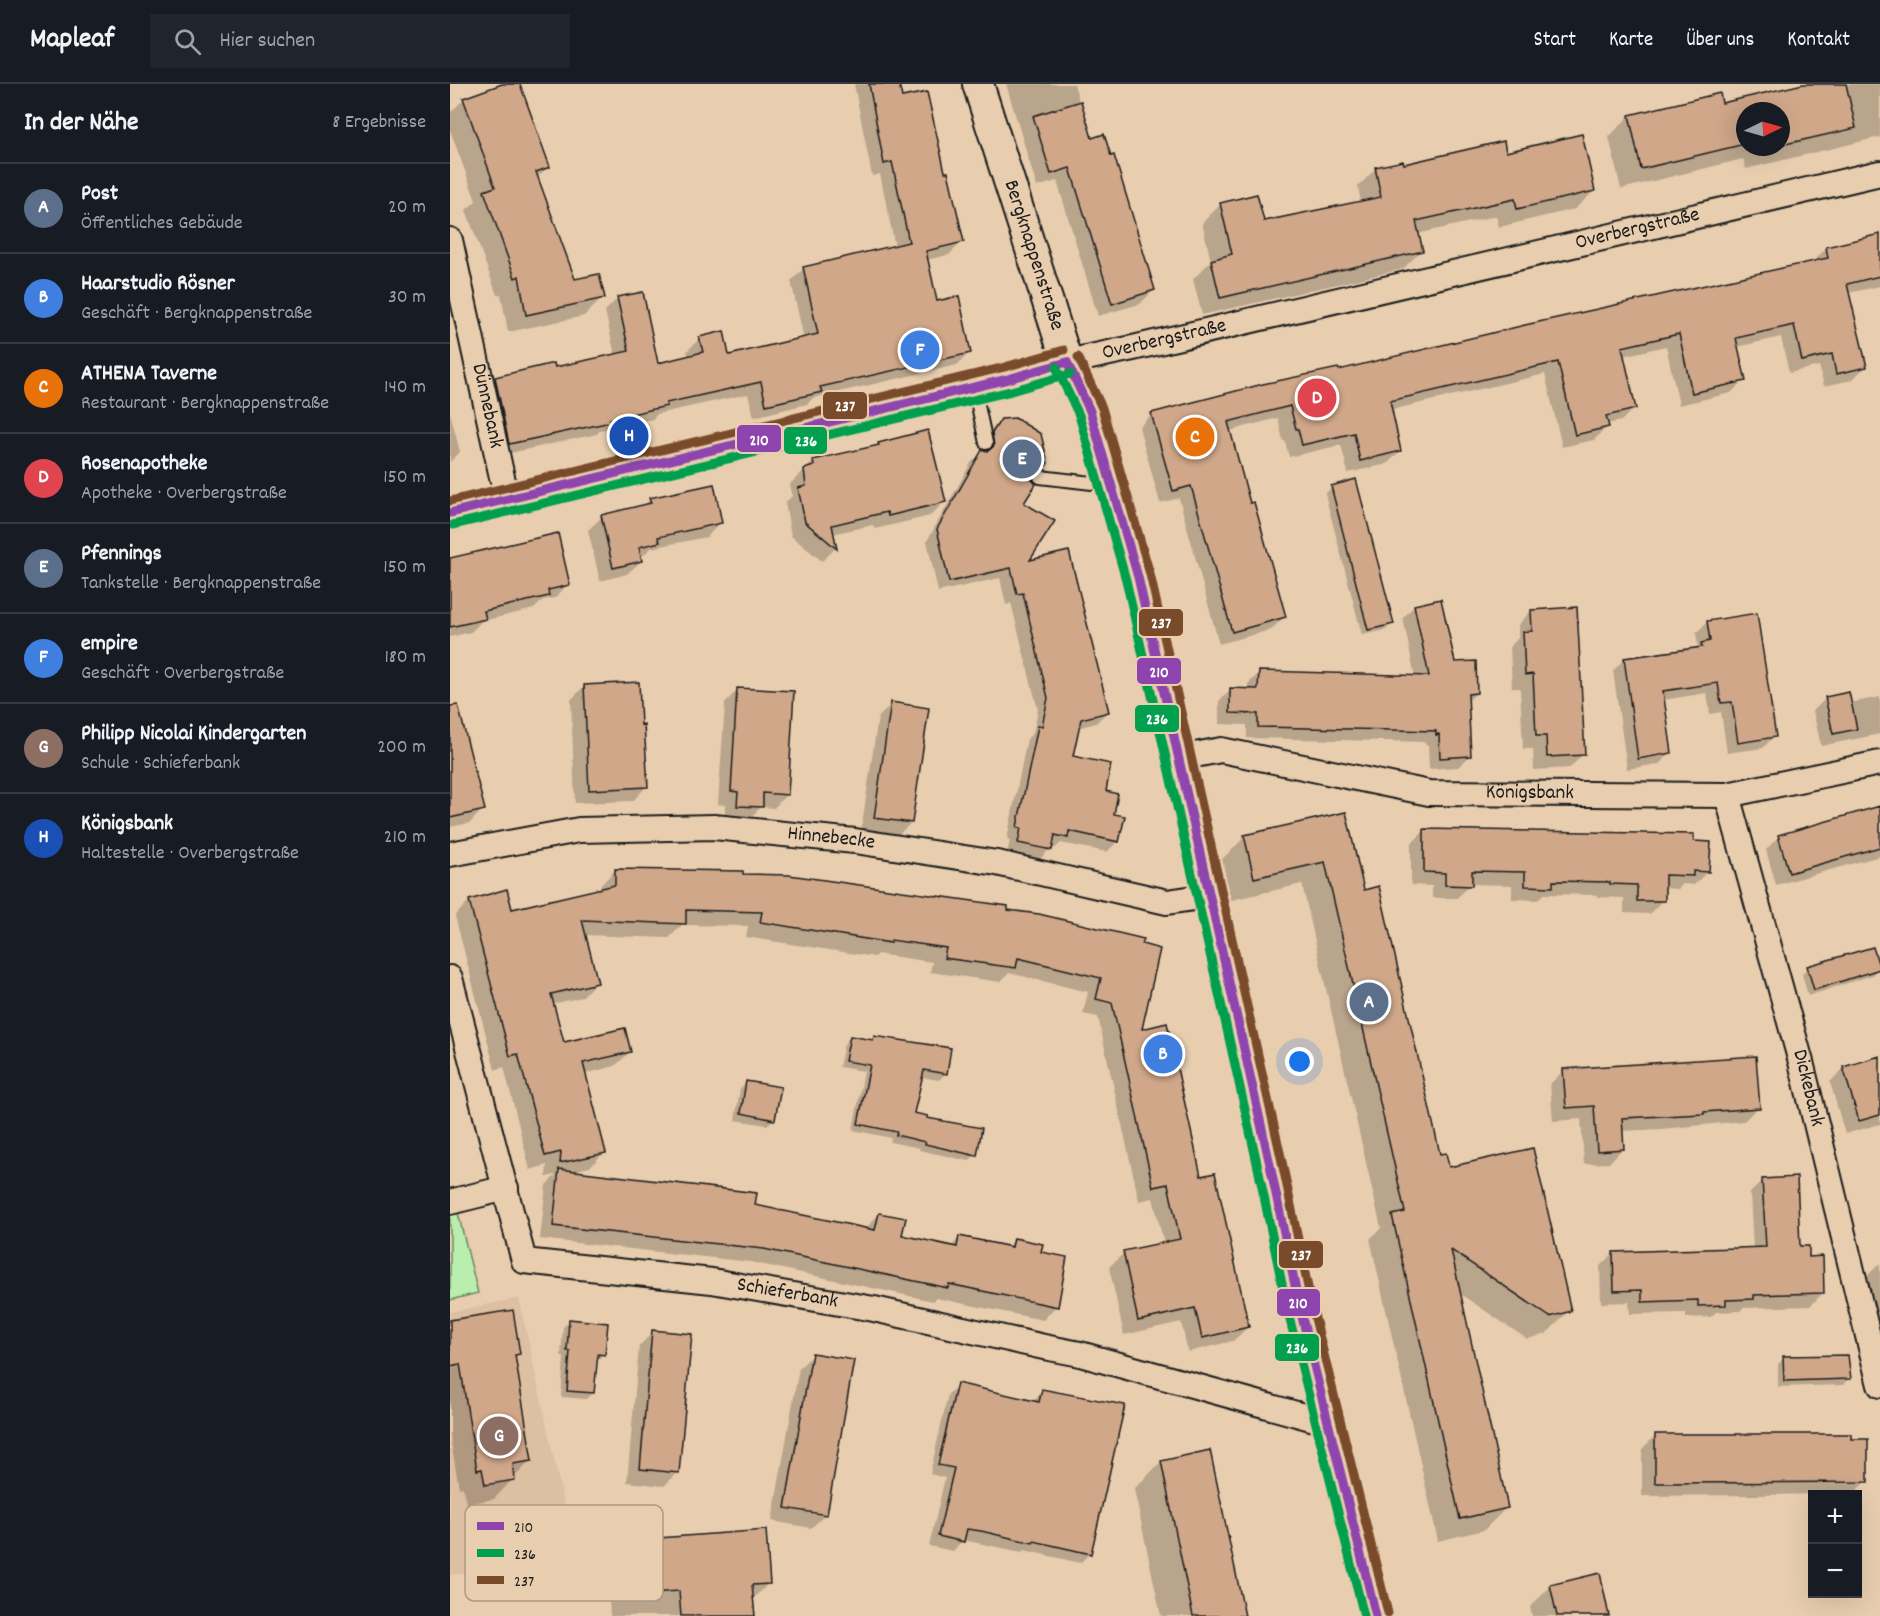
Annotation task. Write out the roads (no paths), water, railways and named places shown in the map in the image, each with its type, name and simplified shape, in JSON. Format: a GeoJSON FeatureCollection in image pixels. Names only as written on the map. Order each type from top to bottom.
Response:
{"type":"FeatureCollection","features":[{"type":"Feature","properties":{"kind":"street","name":"Bergknappenstraße"},"geometry":{"type":"LineString","coordinates":[[978,84],[1067,362],[1090,411],[1138,577],[1269,1160],[1299,1305],[1376,1616]]}},
{"type":"Feature","properties":{"kind":"street","name":"Overbergstraße"},"geometry":{"type":"LineString","coordinates":[[450,513],[974,387],[1067,362],[1880,173]]}},
{"type":"Feature","properties":{"kind":"street","name":"Dünnebank"},"geometry":{"type":"LineString","coordinates":[[450,240],[507,500]]}},
{"type":"Feature","properties":{"kind":"street","name":"Königsbank"},"geometry":{"type":"LineString","coordinates":[[1179,758],[1221,750],[1429,793],[1727,795],[1880,763]]}},
{"type":"Feature","properties":{"kind":"street","name":"Dickebank"},"geometry":{"type":"LineString","coordinates":[[1727,795],[1801,1062],[1880,1385]]}},
{"type":"Feature","properties":{"kind":"street","name":"Hinnebecke"},"geometry":{"type":"LineString","coordinates":[[450,854],[579,830],[714,827],[855,841],[997,863],[1167,902],[1208,896]]}},
{"type":"Feature","properties":{"kind":"street","name":"Schieferbank"},"geometry":{"type":"LineString","coordinates":[[450,978],[524,1261],[712,1281],[874,1309],[1080,1354],[1329,1423]]}},
{"type":"Feature","properties":{"kind":"street"},"geometry":{"type":"LineString","coordinates":[[450,1202],[506,1188]]}},
{"type":"Feature","properties":{"kind":"lane"},"geometry":{"type":"LineString","coordinates":[[974,387],[986,443]]}},
{"type":"Feature","properties":{"kind":"lane"},"geometry":{"type":"LineString","coordinates":[[1040,477],[1110,483]]}},
{"type":"Feature","properties":{"kind":"place","name":"empire"},"geometry":{"type":"Point","coordinates":[920,350]}},
{"type":"Feature","properties":{"kind":"place","name":"Rosenapotheke"},"geometry":{"type":"Point","coordinates":[1317,398]}},
{"type":"Feature","properties":{"kind":"place","name":"Königsbank"},"geometry":{"type":"Point","coordinates":[629,436]}},
{"type":"Feature","properties":{"kind":"place","name":"ATHENA Taverne"},"geometry":{"type":"Point","coordinates":[1195,437]}},
{"type":"Feature","properties":{"kind":"place","name":"Pfennings"},"geometry":{"type":"Point","coordinates":[1022,459]}},
{"type":"Feature","properties":{"kind":"place","name":"Post"},"geometry":{"type":"Point","coordinates":[1369,1002]}},
{"type":"Feature","properties":{"kind":"place","name":"Haarstudio Rösner"},"geometry":{"type":"Point","coordinates":[1163,1054]}},
{"type":"Feature","properties":{"kind":"place","name":"Philipp Nicolai Kindergarten"},"geometry":{"type":"Point","coordinates":[499,1436]}}]}
